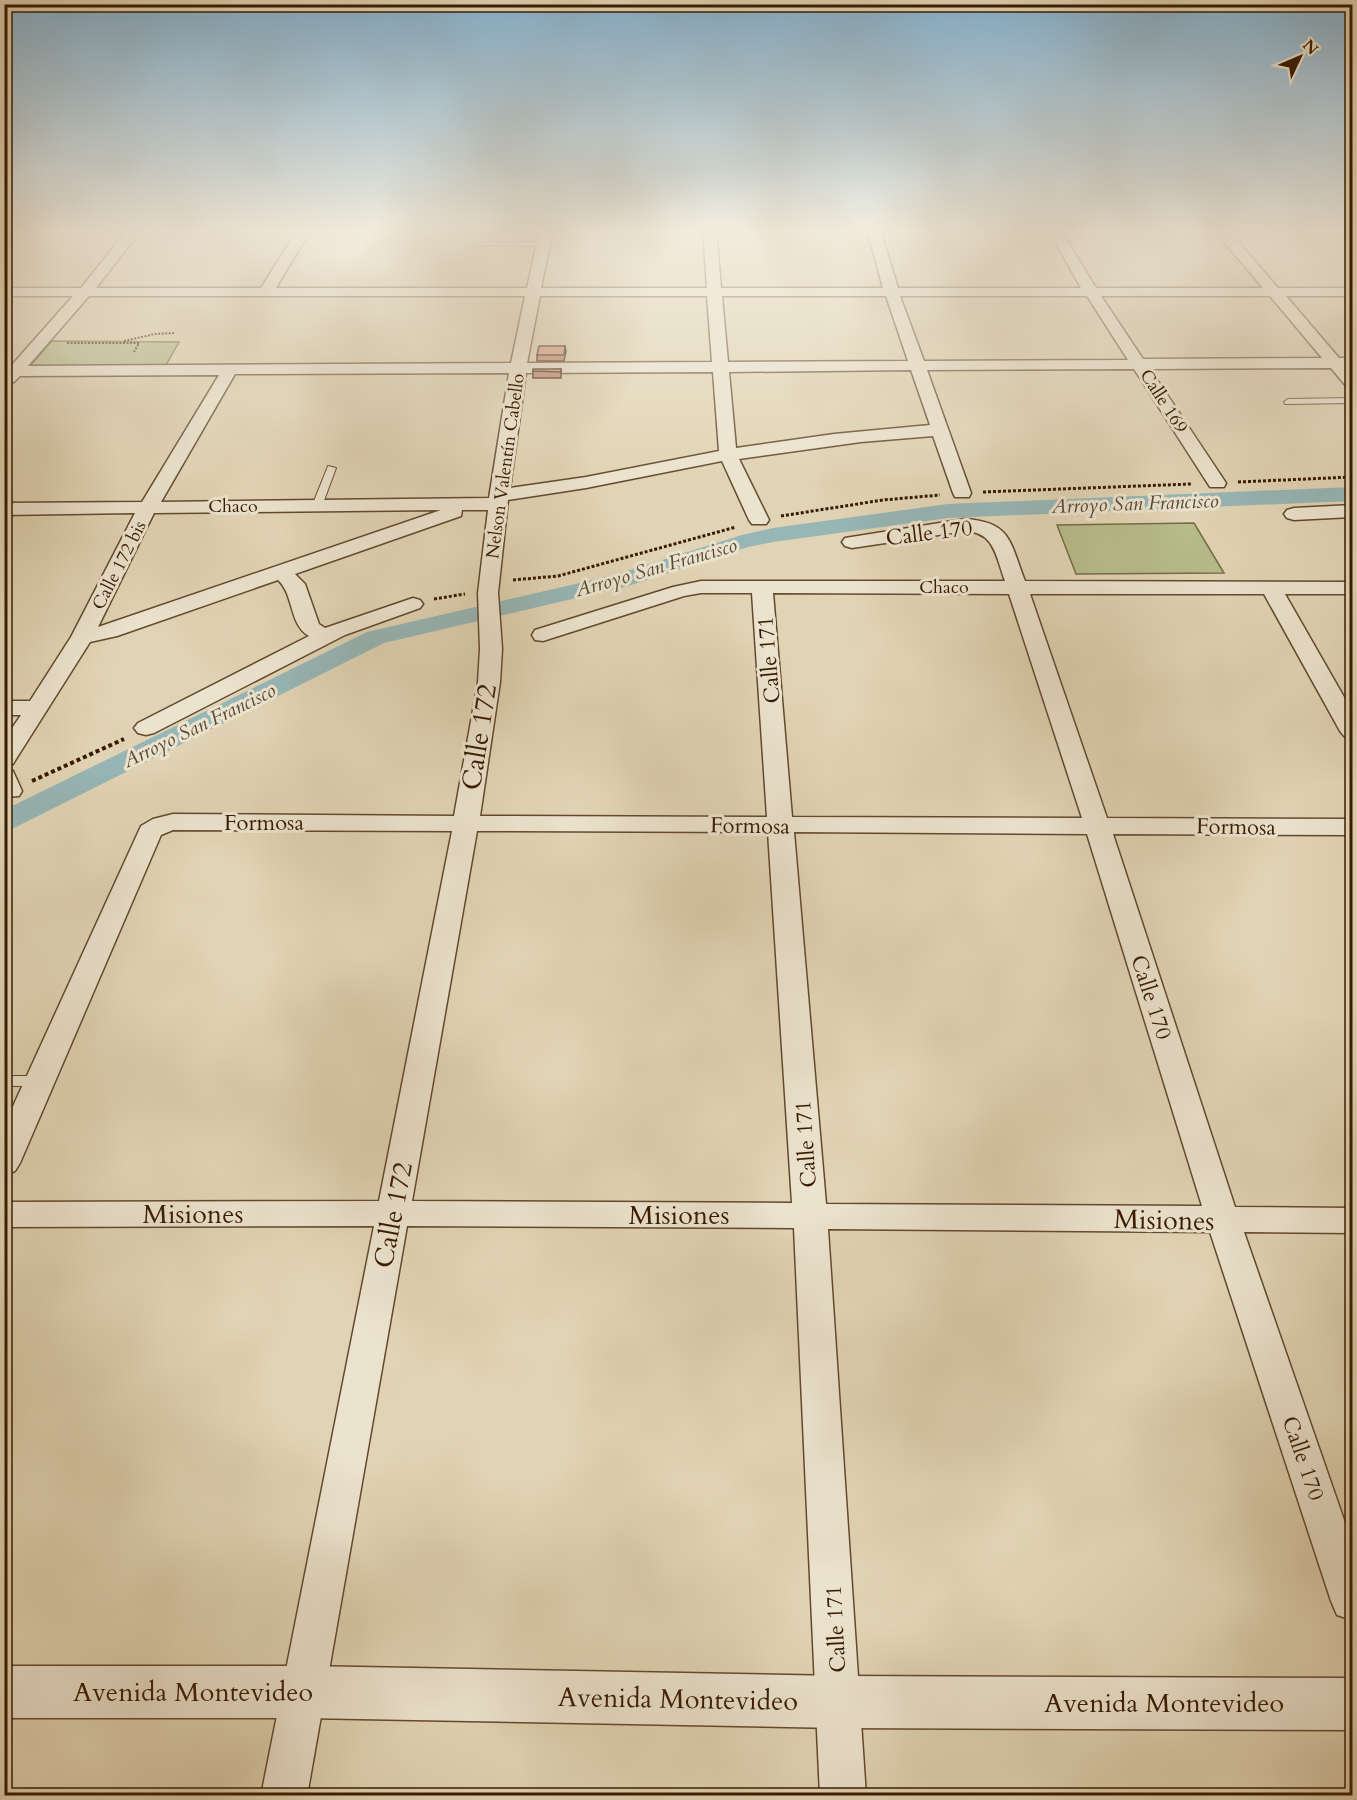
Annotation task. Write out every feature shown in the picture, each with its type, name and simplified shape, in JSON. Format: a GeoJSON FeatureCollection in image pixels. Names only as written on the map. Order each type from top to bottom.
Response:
{"type":"FeatureCollection","features":[{"type":"Feature","properties":{"kind":"street"},"geometry":{"type":"LineString","coordinates":[[4,384],[10,371],[65,313]]}},
{"type":"Feature","properties":{"kind":"street","name":"Nelson Valentín Cabello"},"geometry":{"type":"LineString","coordinates":[[490,633],[488,593],[499,500],[518,369],[530,313]]}},
{"type":"Feature","properties":{"kind":"street"},"geometry":{"type":"LineString","coordinates":[[716,313],[728,455],[759,520]]}},
{"type":"Feature","properties":{"kind":"street","name":"Calle 170"},"geometry":{"type":"LineString","coordinates":[[899,313],[962,493]]}},
{"type":"Feature","properties":{"kind":"street","name":"Calle 169"},"geometry":{"type":"LineString","coordinates":[[1105,313],[1217,483]]}},
{"type":"Feature","properties":{"kind":"street"},"geometry":{"type":"LineString","coordinates":[[1291,313],[1353,383]]}},
{"type":"Feature","properties":{"kind":"street"},"geometry":{"type":"LineString","coordinates":[[10,371],[1353,363]]}},
{"type":"Feature","properties":{"kind":"street","name":"Calle 172 bis"},"geometry":{"type":"LineString","coordinates":[[4,759],[82,637],[148,507],[230,369]]}},
{"type":"Feature","properties":{"kind":"street","name":"Chaco"},"geometry":{"type":"LineString","coordinates":[[4,509],[461,505],[499,500],[728,455],[903,432],[941,430]]}},
{"type":"Feature","properties":{"kind":"street","name":"Chaco"},"geometry":{"type":"LineString","coordinates":[[82,637],[109,631],[435,520],[459,509],[461,505]]}},
{"type":"Feature","properties":{"kind":"street"},"geometry":{"type":"LineString","coordinates":[[1294,514],[1353,511]]}},
{"type":"Feature","properties":{"kind":"street","name":"Calle 170"},"geometry":{"type":"LineString","coordinates":[[852,543],[965,525],[983,526],[998,536],[1097,825],[1223,1221],[1353,1601]]}},
{"type":"Feature","properties":{"kind":"street"},"geometry":{"type":"LineString","coordinates":[[280,571],[296,584],[310,628],[325,636]]}},
{"type":"Feature","properties":{"kind":"street","name":"Chaco"},"geometry":{"type":"LineString","coordinates":[[543,634],[690,589],[762,587],[1353,588]]}},
{"type":"Feature","properties":{"kind":"street","name":"Calle 171"},"geometry":{"type":"LineString","coordinates":[[762,587],[810,1216],[843,1796]]}},
{"type":"Feature","properties":{"kind":"street"},"geometry":{"type":"LineString","coordinates":[[1271,588],[1353,731]]}},
{"type":"Feature","properties":{"kind":"street"},"geometry":{"type":"LineString","coordinates":[[146,728],[325,636],[413,604]]}},
{"type":"Feature","properties":{"kind":"street","name":"Calle 172"},"geometry":{"type":"LineString","coordinates":[[284,1796],[466,822],[489,682],[490,633]]}},
{"type":"Feature","properties":{"kind":"street"},"geometry":{"type":"LineString","coordinates":[[4,708],[36,708]]}},
{"type":"Feature","properties":{"kind":"street","name":"Formosa"},"geometry":{"type":"LineString","coordinates":[[41,1081],[150,831],[162,824],[173,822],[466,822],[781,826],[1353,827]]}},
{"type":"Feature","properties":{"kind":"street"},"geometry":{"type":"LineString","coordinates":[[4,1163],[41,1081]]}},
{"type":"Feature","properties":{"kind":"street","name":"Misiones"},"geometry":{"type":"LineString","coordinates":[[4,1215],[394,1213],[1223,1221],[1353,1220]]}},
{"type":"Feature","properties":{"kind":"street","name":"Avenida Montevideo"},"geometry":{"type":"LineString","coordinates":[[4,1692],[304,1692],[839,1702],[1353,1704]]}},
{"type":"Feature","properties":{"kind":"lane"},"geometry":{"type":"LineString","coordinates":[[1288,402],[1353,401]]}},
{"type":"Feature","properties":{"kind":"lane"},"geometry":{"type":"LineString","coordinates":[[317,506],[331,468]]}},
{"type":"Feature","properties":{"kind":"lane"},"geometry":{"type":"LineString","coordinates":[[4,1081],[41,1081]]}},
{"type":"Feature","properties":{"kind":"path"},"geometry":{"type":"LineString","coordinates":[[7,783],[146,728]]}},
{"type":"Feature","properties":{"kind":"green space"},"geometry":{"type":"Polygon","coordinates":[[[52,341],[179,342],[166,365],[30,366],[52,341]]]}},
{"type":"Feature","properties":{"kind":"green space"},"geometry":{"type":"Polygon","coordinates":[[[1194,523],[1224,573],[1076,574],[1057,525],[1194,523]]]}},
{"type":"Feature","properties":{"kind":"building"},"geometry":{"type":"Polygon","coordinates":[[[539,346],[565,346],[564,355],[537,355],[539,346]]]}},
{"type":"Feature","properties":{"kind":"building"},"geometry":{"type":"Polygon","coordinates":[[[533,369],[561,369],[561,372],[533,371],[533,369]]]}},
{"type":"Feature","properties":{"kind":"waterway","name":"Arroyo San Francisco"},"geometry":{"type":"LineString","coordinates":[[4,822],[376,637],[620,581],[742,542],[773,535],[948,511],[1352,494]]}}]}
